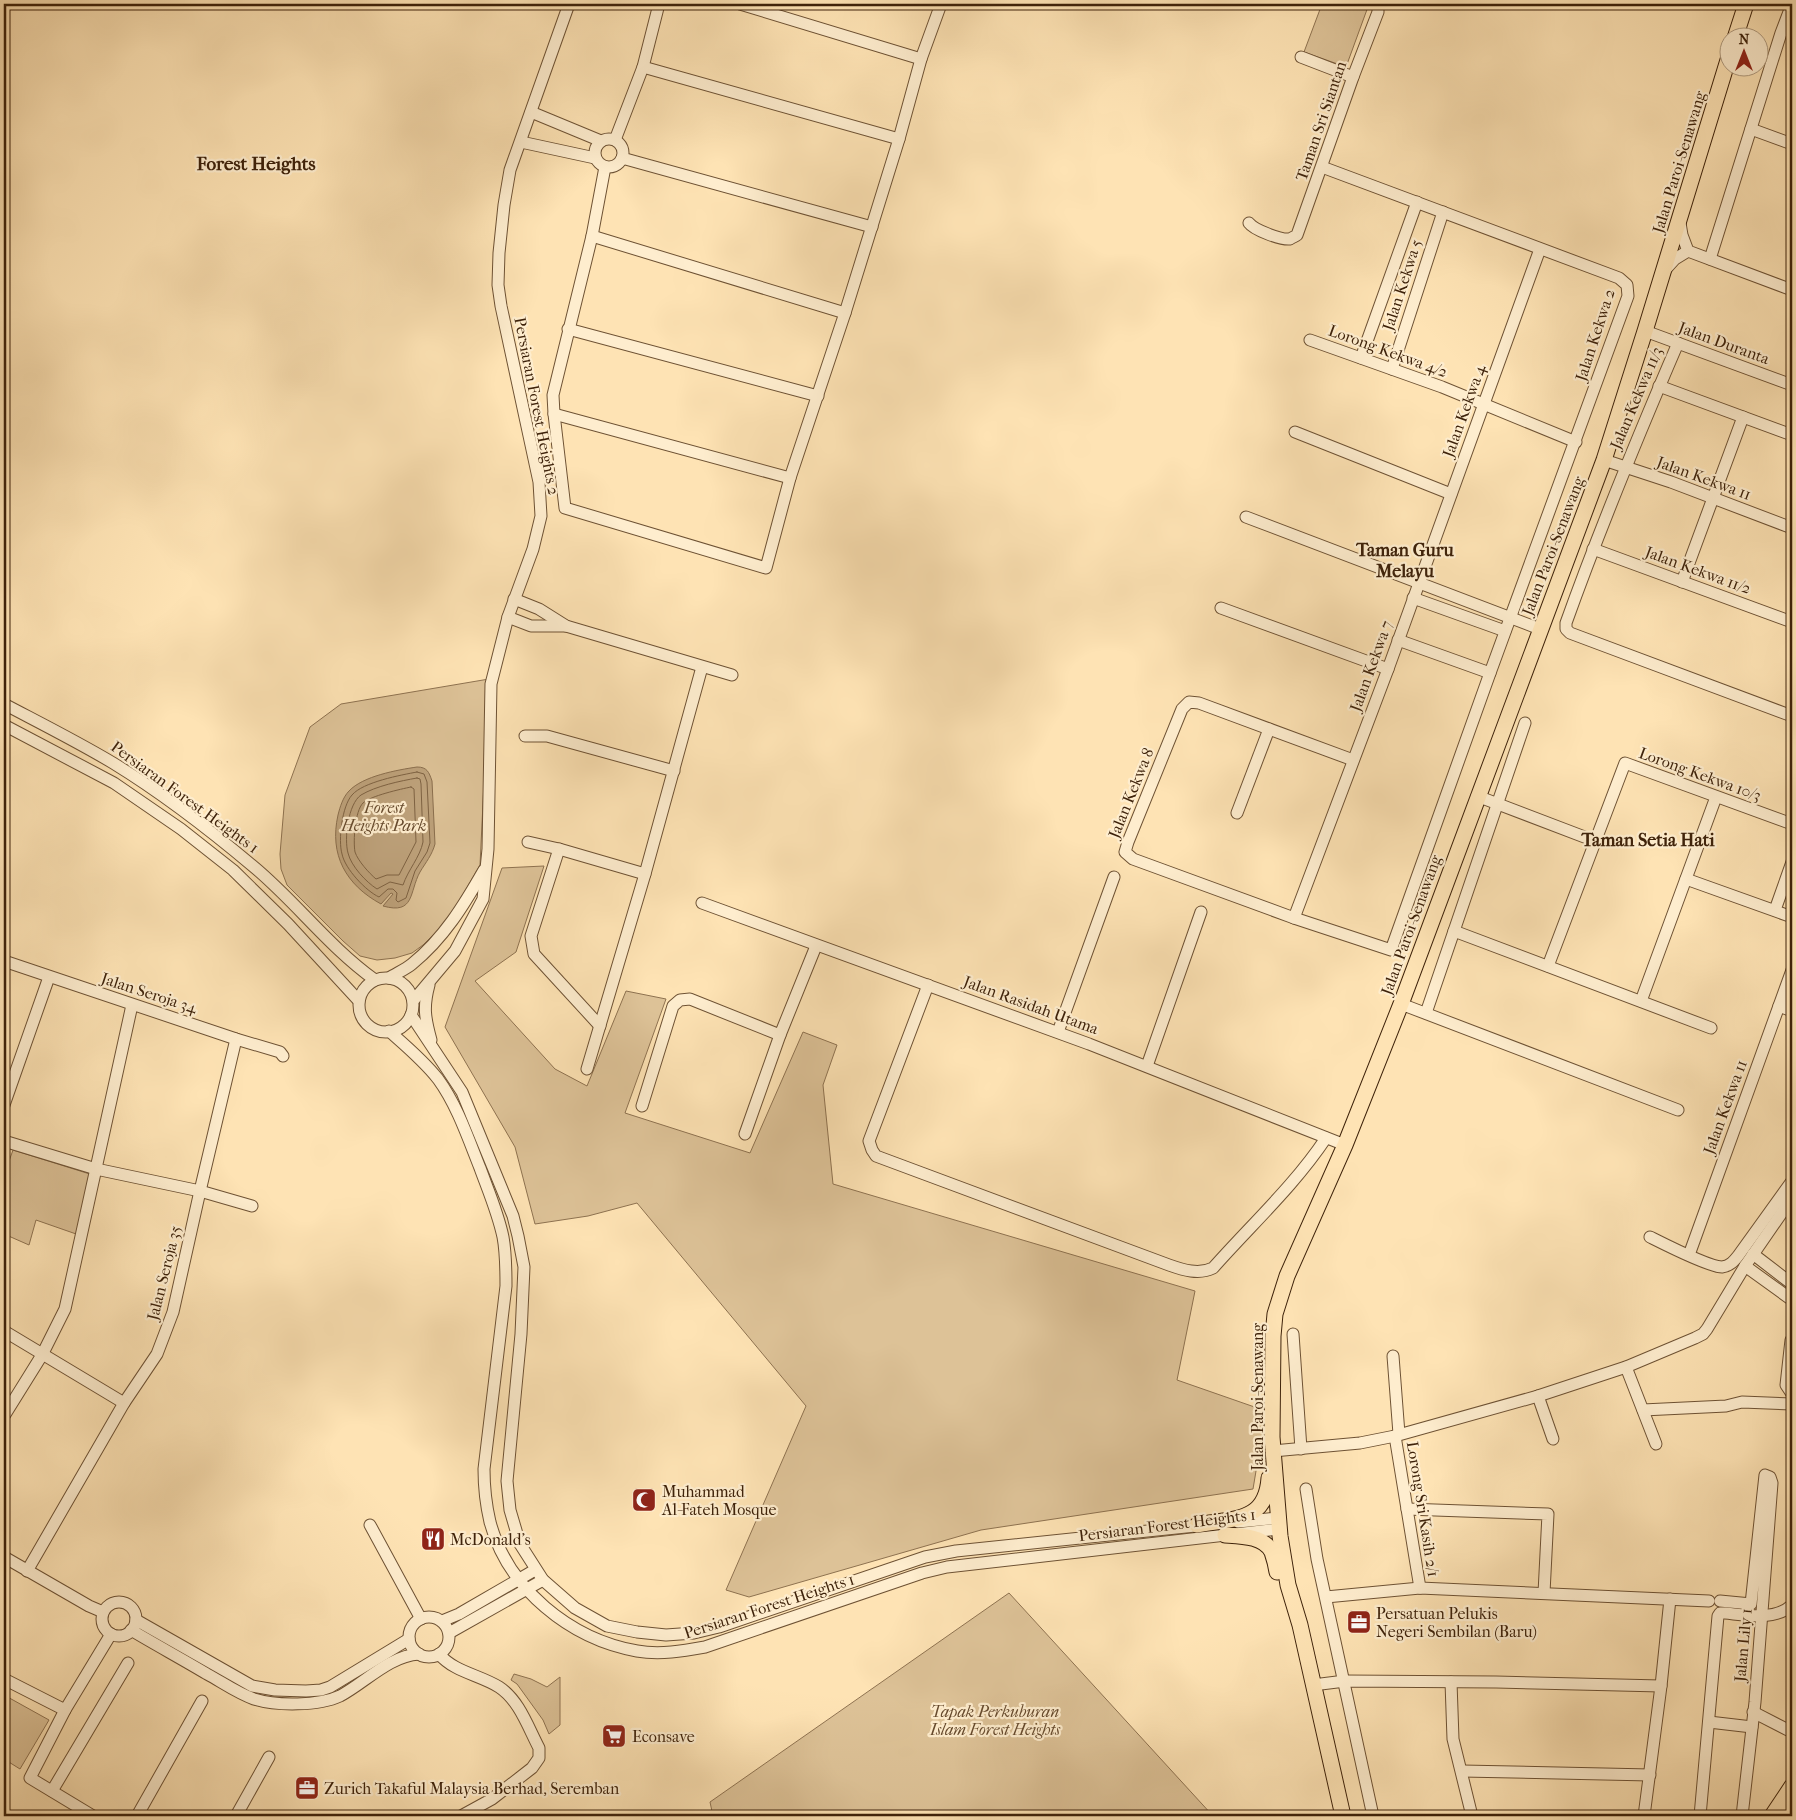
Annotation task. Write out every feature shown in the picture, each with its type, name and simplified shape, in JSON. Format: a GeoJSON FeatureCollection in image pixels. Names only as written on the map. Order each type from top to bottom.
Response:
{"type":"FeatureCollection","features":[{"type":"Feature","properties":{"kind":"main road"},"geometry":{"type":"LineString","coordinates":[[1738,28],[1746,4]]}},
{"type":"Feature","properties":{"kind":"main road","name":"Jalan Paroi-Senawang"},"geometry":{"type":"LineString","coordinates":[[1343,1816],[1300,1626],[1288,1585],[1278,1524],[1273,1444],[1273,1336],[1275,1314],[1287,1276],[1345,1145],[1401,1004],[1477,796],[1604,460],[1680,221],[1723,78]]}},
{"type":"Feature","properties":{"kind":"main road"},"geometry":{"type":"LineString","coordinates":[[1197,1526],[1250,1515],[1258,1510],[1265,1500],[1269,1484],[1273,1444]]}},
{"type":"Feature","properties":{"kind":"main road"},"geometry":{"type":"LineString","coordinates":[[1226,1535],[1257,1540],[1272,1552],[1287,1604],[1300,1626]]}},
{"type":"Feature","properties":{"kind":"main road"},"geometry":{"type":"LineString","coordinates":[[1772,1816],[1792,1786]]}},
{"type":"Feature","properties":{"kind":"main road"},"geometry":{"type":"LineString","coordinates":[[1788,1816],[1792,1807]]}},
{"type":"Feature","properties":{"kind":"street","name":"Persiaran Forest Heights 2"},"geometry":{"type":"LineString","coordinates":[[413,1001],[455,951],[483,899],[488,849],[491,684],[508,616],[534,549],[540,516],[539,482],[504,323],[498,284],[504,205],[510,170],[570,4]]}},
{"type":"Feature","properties":{"kind":"street"},"geometry":{"type":"LineString","coordinates":[[615,140],[643,67],[659,4]]}},
{"type":"Feature","properties":{"kind":"street"},"geometry":{"type":"LineString","coordinates":[[740,4],[921,59]]}},
{"type":"Feature","properties":{"kind":"street"},"geometry":{"type":"LineString","coordinates":[[605,167],[592,236],[553,395],[565,508],[766,568],[790,478],[872,227],[921,59],[941,4]]}},
{"type":"Feature","properties":{"kind":"street"},"geometry":{"type":"LineString","coordinates":[[1710,259],[1781,33],[1792,4]]}},
{"type":"Feature","properties":{"kind":"street","name":"Taman Sri Siantan"},"geometry":{"type":"LineString","coordinates":[[1249,223],[1253,228],[1282,238],[1290,239],[1297,235],[1378,8]]}},
{"type":"Feature","properties":{"kind":"street"},"geometry":{"type":"LineString","coordinates":[[1781,33],[1792,37]]}},
{"type":"Feature","properties":{"kind":"street"},"geometry":{"type":"LineString","coordinates":[[1301,57],[1353,77]]}},
{"type":"Feature","properties":{"kind":"street"},"geometry":{"type":"LineString","coordinates":[[643,67],[898,140]]}},
{"type":"Feature","properties":{"kind":"street"},"geometry":{"type":"LineString","coordinates":[[532,112],[601,141]]}},
{"type":"Feature","properties":{"kind":"street"},"geometry":{"type":"LineString","coordinates":[[1751,129],[1792,144]]}},
{"type":"Feature","properties":{"kind":"street"},"geometry":{"type":"LineString","coordinates":[[605,139],[615,140],[621,146],[623,154],[617,165],[609,168],[597,162],[595,148],[601,141],[605,139]]}},
{"type":"Feature","properties":{"kind":"street"},"geometry":{"type":"LineString","coordinates":[[521,142],[595,158]]}},
{"type":"Feature","properties":{"kind":"street"},"geometry":{"type":"LineString","coordinates":[[622,158],[872,227]]}},
{"type":"Feature","properties":{"kind":"street","name":"Jalan Kekwa 2"},"geometry":{"type":"LineString","coordinates":[[1322,167],[1619,278],[1627,285],[1628,296],[1576,442],[1510,617],[1391,950]]}},
{"type":"Feature","properties":{"kind":"street"},"geometry":{"type":"LineString","coordinates":[[1361,358],[1417,202]]}},
{"type":"Feature","properties":{"kind":"street","name":"Jalan Kekwa 5"},"geometry":{"type":"LineString","coordinates":[[1392,369],[1443,212]]}},
{"type":"Feature","properties":{"kind":"street"},"geometry":{"type":"LineString","coordinates":[[1680,221],[1682,235],[1688,251],[1792,290]]}},
{"type":"Feature","properties":{"kind":"street"},"geometry":{"type":"LineString","coordinates":[[592,236],[845,313]]}},
{"type":"Feature","properties":{"kind":"street","name":"Jalan Kekwa 4"},"geometry":{"type":"LineString","coordinates":[[1418,584],[1540,249]]}},
{"type":"Feature","properties":{"kind":"street"},"geometry":{"type":"LineString","coordinates":[[1664,270],[1675,259],[1688,251]]}},
{"type":"Feature","properties":{"kind":"street"},"geometry":{"type":"LineString","coordinates":[[568,329],[818,396]]}},
{"type":"Feature","properties":{"kind":"street","name":"Jalan Duranta"},"geometry":{"type":"LineString","coordinates":[[1645,331],[1792,385]]}},
{"type":"Feature","properties":{"kind":"street","name":"Lorong Kekwa 4/2"},"geometry":{"type":"LineString","coordinates":[[1310,340],[1442,387],[1576,442]]}},
{"type":"Feature","properties":{"kind":"street","name":"Jalan Kekwa 11/3"},"geometry":{"type":"LineString","coordinates":[[1678,343],[1625,466],[1592,549],[1566,623],[1566,629],[1570,633],[1792,716]]}},
{"type":"Feature","properties":{"kind":"street"},"geometry":{"type":"LineString","coordinates":[[1659,386],[1792,435]]}},
{"type":"Feature","properties":{"kind":"street"},"geometry":{"type":"LineString","coordinates":[[554,414],[790,478]]}},
{"type":"Feature","properties":{"kind":"street"},"geometry":{"type":"LineString","coordinates":[[1682,582],[1744,417]]}},
{"type":"Feature","properties":{"kind":"street"},"geometry":{"type":"LineString","coordinates":[[1296,432],[1451,494]]}},
{"type":"Feature","properties":{"kind":"street","name":"Jalan Kekwa 11"},"geometry":{"type":"LineString","coordinates":[[1604,460],[1625,466],[1792,528]]}},
{"type":"Feature","properties":{"kind":"street"},"geometry":{"type":"LineString","coordinates":[[1246,517],[1540,629]]}},
{"type":"Feature","properties":{"kind":"street","name":"Jalan Kekwa 11/2"},"geometry":{"type":"LineString","coordinates":[[1592,549],[1792,622]]}},
{"type":"Feature","properties":{"kind":"street","name":"Jalan Kekwa 7"},"geometry":{"type":"LineString","coordinates":[[1294,918],[1418,584]]}},
{"type":"Feature","properties":{"kind":"street"},"geometry":{"type":"LineString","coordinates":[[1413,598],[1505,631]]}},
{"type":"Feature","properties":{"kind":"street"},"geometry":{"type":"LineString","coordinates":[[514,599],[538,608],[566,626],[732,675]]}},
{"type":"Feature","properties":{"kind":"street"},"geometry":{"type":"LineString","coordinates":[[1220,608],[1388,669]]}},
{"type":"Feature","properties":{"kind":"street"},"geometry":{"type":"LineString","coordinates":[[508,616],[532,626],[566,626]]}},
{"type":"Feature","properties":{"kind":"street"},"geometry":{"type":"LineString","coordinates":[[1398,640],[1490,673]]}},
{"type":"Feature","properties":{"kind":"street"},"geometry":{"type":"LineString","coordinates":[[587,1069],[645,874],[702,667]]}},
{"type":"Feature","properties":{"kind":"street","name":"Jalan Kekwa 8"},"geometry":{"type":"LineString","coordinates":[[1353,760],[1199,703],[1189,702],[1182,709],[1128,842],[1126,852],[1133,859],[1294,918],[1391,950]]}},
{"type":"Feature","properties":{"kind":"street","name":"Persiaran Forest Heights 1"},"geometry":{"type":"LineString","coordinates":[[4,704],[114,764],[217,837],[256,868],[354,965],[375,980]]}},
{"type":"Feature","properties":{"kind":"street"},"geometry":{"type":"LineString","coordinates":[[1426,1013],[1524,723]]}},
{"type":"Feature","properties":{"kind":"street","name":"Persiaran Forest Heights 1"},"geometry":{"type":"LineString","coordinates":[[4,725],[114,783],[181,829],[233,870],[288,924],[359,1001]]}},
{"type":"Feature","properties":{"kind":"street"},"geometry":{"type":"LineString","coordinates":[[1238,813],[1269,729]]}},
{"type":"Feature","properties":{"kind":"street"},"geometry":{"type":"LineString","coordinates":[[525,736],[547,736],[674,771]]}},
{"type":"Feature","properties":{"kind":"street","name":"Lorong Kekwa 10/3"},"geometry":{"type":"LineString","coordinates":[[1596,841],[1625,764],[1792,824]]}},
{"type":"Feature","properties":{"kind":"street"},"geometry":{"type":"LineString","coordinates":[[1477,796],[1596,841],[1548,966]]}},
{"type":"Feature","properties":{"kind":"street"},"geometry":{"type":"LineString","coordinates":[[1641,1001],[1716,797]]}},
{"type":"Feature","properties":{"kind":"street"},"geometry":{"type":"LineString","coordinates":[[528,842],[645,874]]}},
{"type":"Feature","properties":{"kind":"street"},"geometry":{"type":"LineString","coordinates":[[559,849],[531,936],[534,954],[600,1026]]}},
{"type":"Feature","properties":{"kind":"street"},"geometry":{"type":"LineString","coordinates":[[1775,910],[1792,862]]}},
{"type":"Feature","properties":{"kind":"street"},"geometry":{"type":"LineString","coordinates":[[389,978],[402,983],[407,988],[413,1001],[411,1015],[402,1026],[389,1031],[369,1026],[360,1014],[359,1001],[364,988],[375,980],[389,978],[412,964],[459,913],[486,867]]}},
{"type":"Feature","properties":{"kind":"street"},"geometry":{"type":"LineString","coordinates":[[1058,1032],[1114,878]]}},
{"type":"Feature","properties":{"kind":"street"},"geometry":{"type":"LineString","coordinates":[[1686,879],[1792,917]]}},
{"type":"Feature","properties":{"kind":"street","name":"Jalan Rasidah Utama"},"geometry":{"type":"LineString","coordinates":[[702,904],[1058,1032],[1345,1145]]}},
{"type":"Feature","properties":{"kind":"street"},"geometry":{"type":"LineString","coordinates":[[1147,1066],[1201,912]]}},
{"type":"Feature","properties":{"kind":"street"},"geometry":{"type":"LineString","coordinates":[[1454,931],[1711,1028]]}},
{"type":"Feature","properties":{"kind":"street"},"geometry":{"type":"LineString","coordinates":[[745,1134],[780,1035],[816,946]]}},
{"type":"Feature","properties":{"kind":"street","name":"Jalan Seroja 34"},"geometry":{"type":"LineString","coordinates":[[4,961],[236,1040],[280,1052],[282,1056]]}},
{"type":"Feature","properties":{"kind":"street","name":"Jalan Kekwa 11"},"geometry":{"type":"LineString","coordinates":[[1689,1255],[1792,970]]}},
{"type":"Feature","properties":{"kind":"street"},"geometry":{"type":"LineString","coordinates":[[4,1105],[49,977]]}},
{"type":"Feature","properties":{"kind":"street"},"geometry":{"type":"LineString","coordinates":[[431,981],[424,1015],[438,1057]]}},
{"type":"Feature","properties":{"kind":"street"},"geometry":{"type":"LineString","coordinates":[[928,985],[869,1141],[876,1156],[1169,1265],[1205,1272],[1212,1268],[1280,1197],[1315,1155],[1326,1138]]}},
{"type":"Feature","properties":{"kind":"street"},"geometry":{"type":"LineString","coordinates":[[642,1106],[673,1006],[680,1000],[690,999],[780,1035]]}},
{"type":"Feature","properties":{"kind":"street"},"geometry":{"type":"LineString","coordinates":[[1401,1004],[1678,1110]]}},
{"type":"Feature","properties":{"kind":"street"},"geometry":{"type":"LineString","coordinates":[[4,1416],[42,1355],[65,1309],[132,1005]]}},
{"type":"Feature","properties":{"kind":"street"},"geometry":{"type":"LineString","coordinates":[[1779,1006],[1792,1011]]}},
{"type":"Feature","properties":{"kind":"street","name":"Persiaran Forest Heights 1"},"geometry":{"type":"LineString","coordinates":[[411,1015],[462,1092],[513,1216],[524,1267],[522,1334],[507,1481],[510,1510],[520,1544],[535,1570],[543,1580],[575,1608],[607,1626],[666,1635],[694,1633],[719,1627],[925,1557],[956,1551],[1197,1526],[1278,1524]]}},
{"type":"Feature","properties":{"kind":"street","name":"Persiaran Forest Heights 1"},"geometry":{"type":"LineString","coordinates":[[389,1031],[420,1059],[438,1079],[450,1099],[463,1125],[490,1194],[503,1236],[506,1259],[506,1286],[484,1469],[485,1493],[490,1522],[499,1546],[527,1589],[551,1613],[592,1638],[637,1651],[672,1652],[705,1647],[922,1573],[947,1567],[1226,1535],[1278,1524]]}},
{"type":"Feature","properties":{"kind":"street","name":"Jalan Seroja 35"},"geometry":{"type":"LineString","coordinates":[[27,1571],[124,1403],[157,1354],[173,1312],[236,1040]]}},
{"type":"Feature","properties":{"kind":"street"},"geometry":{"type":"LineString","coordinates":[[4,1141],[96,1169],[200,1191],[252,1206]]}},
{"type":"Feature","properties":{"kind":"street"},"geometry":{"type":"LineString","coordinates":[[1650,1237],[1721,1267],[1729,1265],[1734,1262],[1792,1181]]}},
{"type":"Feature","properties":{"kind":"street"},"geometry":{"type":"LineString","coordinates":[[1273,1444],[1301,1449],[1360,1443],[1397,1435],[1538,1396],[1626,1367],[1703,1334],[1745,1266],[1792,1198]]}},
{"type":"Feature","properties":{"kind":"street"},"geometry":{"type":"LineString","coordinates":[[1753,1254],[1792,1284]]}},
{"type":"Feature","properties":{"kind":"street"},"geometry":{"type":"LineString","coordinates":[[1745,1266],[1792,1300]]}},
{"type":"Feature","properties":{"kind":"street"},"geometry":{"type":"LineString","coordinates":[[4,1331],[124,1403]]}},
{"type":"Feature","properties":{"kind":"street"},"geometry":{"type":"LineString","coordinates":[[1293,1334],[1301,1449]]}},
{"type":"Feature","properties":{"kind":"street"},"geometry":{"type":"LineString","coordinates":[[1791,1340],[1786,1385],[1792,1394]]}},
{"type":"Feature","properties":{"kind":"street","name":"Lorong Sri Kasih 2/1"},"geometry":{"type":"LineString","coordinates":[[1393,1356],[1397,1435],[1420,1588]]}},
{"type":"Feature","properties":{"kind":"street"},"geometry":{"type":"LineString","coordinates":[[1626,1367],[1656,1444]]}},
{"type":"Feature","properties":{"kind":"street"},"geometry":{"type":"LineString","coordinates":[[1538,1396],[1554,1439]]}},
{"type":"Feature","properties":{"kind":"street"},"geometry":{"type":"LineString","coordinates":[[1643,1410],[1726,1406],[1742,1402],[1792,1404]]}},
{"type":"Feature","properties":{"kind":"street","name":"Jalan Lily 1"},"geometry":{"type":"LineString","coordinates":[[1670,1599],[1751,1604],[1765,1475],[1770,1477],[1772,1483],[1762,1616],[1754,1712],[1742,1816]]}},
{"type":"Feature","properties":{"kind":"street"},"geometry":{"type":"LineString","coordinates":[[1306,1489],[1317,1559],[1373,1816]]}},
{"type":"Feature","properties":{"kind":"street"},"geometry":{"type":"LineString","coordinates":[[1407,1508],[1548,1514],[1544,1593]]}},
{"type":"Feature","properties":{"kind":"street"},"geometry":{"type":"LineString","coordinates":[[370,1525],[421,1619]]}},
{"type":"Feature","properties":{"kind":"street"},"geometry":{"type":"LineString","coordinates":[[4,1558],[103,1612]]}},
{"type":"Feature","properties":{"kind":"street"},"geometry":{"type":"LineString","coordinates":[[442,1621],[535,1570]]}},
{"type":"Feature","properties":{"kind":"street"},"geometry":{"type":"LineString","coordinates":[[449,1633],[543,1580]]}},
{"type":"Feature","properties":{"kind":"street"},"geometry":{"type":"LineString","coordinates":[[1326,1597],[1420,1588],[1670,1599],[1644,1816]]}},
{"type":"Feature","properties":{"kind":"street"},"geometry":{"type":"LineString","coordinates":[[120,1602],[130,1606],[133,1610],[134,1625],[122,1635],[111,1634],[104,1627],[103,1612],[110,1604],[120,1602]]}},
{"type":"Feature","properties":{"kind":"street"},"geometry":{"type":"LineString","coordinates":[[1700,1816],[1718,1616],[1720,1613],[1725,1613],[1762,1616],[1787,1610],[1792,1606]]}},
{"type":"Feature","properties":{"kind":"street"},"geometry":{"type":"LineString","coordinates":[[432,1617],[442,1621],[449,1633],[447,1645],[439,1654],[425,1656],[414,1650],[410,1639],[412,1627],[421,1619],[432,1617]]}},
{"type":"Feature","properties":{"kind":"street"},"geometry":{"type":"LineString","coordinates":[[134,1625],[252,1686],[275,1690],[306,1691],[330,1687],[410,1639]]}},
{"type":"Feature","properties":{"kind":"street"},"geometry":{"type":"LineString","coordinates":[[134,1625],[240,1692],[252,1698],[274,1702],[306,1703],[330,1700],[401,1657],[419,1654]]}},
{"type":"Feature","properties":{"kind":"street"},"geometry":{"type":"LineString","coordinates":[[93,1816],[30,1778],[65,1710],[111,1634]]}},
{"type":"Feature","properties":{"kind":"street"},"geometry":{"type":"LineString","coordinates":[[439,1654],[448,1663],[500,1687],[510,1696],[516,1704],[540,1753],[537,1763],[508,1788],[461,1816]]}},
{"type":"Feature","properties":{"kind":"street"},"geometry":{"type":"LineString","coordinates":[[52,1791],[128,1664]]}},
{"type":"Feature","properties":{"kind":"street"},"geometry":{"type":"LineString","coordinates":[[4,1679],[65,1710]]}},
{"type":"Feature","properties":{"kind":"street"},"geometry":{"type":"LineString","coordinates":[[1313,1685],[1344,1682],[1451,1682],[1661,1686]]}},
{"type":"Feature","properties":{"kind":"street"},"geometry":{"type":"LineString","coordinates":[[1451,1682],[1453,1739],[1472,1816]]}},
{"type":"Feature","properties":{"kind":"street"},"geometry":{"type":"LineString","coordinates":[[137,1816],[202,1701]]}},
{"type":"Feature","properties":{"kind":"street"},"geometry":{"type":"LineString","coordinates":[[1754,1712],[1791,1728]]}},
{"type":"Feature","properties":{"kind":"street"},"geometry":{"type":"LineString","coordinates":[[1709,1722],[1752,1726]]}},
{"type":"Feature","properties":{"kind":"street"},"geometry":{"type":"LineString","coordinates":[[236,1816],[269,1757]]}},
{"type":"Feature","properties":{"kind":"street"},"geometry":{"type":"LineString","coordinates":[[1462,1771],[1650,1774]]}},
{"type":"Feature","properties":{"kind":"green space"},"geometry":{"type":"Polygon","coordinates":[[[1322,4],[1369,4],[1346,67],[1304,52],[1322,4]]]}},
{"type":"Feature","properties":{"kind":"green space","name":"Forest Heights Park"},"geometry":{"type":"Polygon","coordinates":[[[489,679],[480,865],[454,910],[423,945],[412,953],[395,958],[377,960],[360,956],[287,885],[281,869],[280,854],[285,795],[310,727],[341,704],[489,679]]]}},
{"type":"Feature","properties":{"kind":"green space"},"geometry":{"type":"Polygon","coordinates":[[[544,866],[516,952],[475,981],[555,1069],[587,1086],[626,991],[666,999],[625,1113],[750,1153],[803,1032],[837,1045],[823,1085],[833,1184],[1195,1291],[1177,1380],[1266,1411],[1253,1489],[981,1530],[749,1597],[726,1590],[806,1406],[637,1203],[588,1216],[535,1224],[515,1147],[445,1027],[502,868],[544,866]]]}},
{"type":"Feature","properties":{"kind":"green space"},"geometry":{"type":"Polygon","coordinates":[[[13,1150],[93,1175],[79,1235],[36,1220],[29,1245],[4,1234],[4,1175],[13,1150]]]}},
{"type":"Feature","properties":{"kind":"green space","name":"Tapak Perkuburan Islam Forest Heights"},"geometry":{"type":"Polygon","coordinates":[[[1009,1593],[1213,1816],[713,1816],[710,1802],[1009,1593]]]}},
{"type":"Feature","properties":{"kind":"green space"},"geometry":{"type":"Polygon","coordinates":[[[514,1674],[531,1679],[547,1687],[560,1677],[560,1725],[549,1734],[543,1720],[517,1684],[511,1680],[514,1674]]]}},
{"type":"Feature","properties":{"kind":"green space"},"geometry":{"type":"Polygon","coordinates":[[[4,1695],[49,1720],[20,1769],[4,1759],[4,1695]]]}},
{"type":"Feature","properties":{"kind":"water"},"geometry":{"type":"Polygon","coordinates":[[[417,767],[427,771],[432,781],[435,844],[406,904],[393,908],[383,906],[393,894],[391,893],[381,904],[358,888],[343,867],[338,856],[336,843],[338,815],[345,796],[363,781],[381,774],[417,767]]]}},
{"type":"Feature","properties":{"kind":"place","name":"Muhammad Al-Fateh Mosque"},"geometry":{"type":"Point","coordinates":[644,1500]}},
{"type":"Feature","properties":{"kind":"place","name":"McDonald's"},"geometry":{"type":"Point","coordinates":[433,1539]}},
{"type":"Feature","properties":{"kind":"place","name":"Persatuan Pelukis Negeri Sembilan (Baru)"},"geometry":{"type":"Point","coordinates":[1359,1622]}},
{"type":"Feature","properties":{"kind":"place","name":"Econsave"},"geometry":{"type":"Point","coordinates":[614,1736]}},
{"type":"Feature","properties":{"kind":"place","name":"Zurich Takaful Malaysia Berhad, Seremban"},"geometry":{"type":"Point","coordinates":[307,1788]}},
{"type":"Feature","properties":{"kind":"district","name":"Forest Heights"},"geometry":{"type":"Point","coordinates":[256,164]}},
{"type":"Feature","properties":{"kind":"district","name":"Taman Guru Melayu"},"geometry":{"type":"Point","coordinates":[1405,560]}},
{"type":"Feature","properties":{"kind":"district","name":"Taman Setia Hati"},"geometry":{"type":"Point","coordinates":[1648,840]}}]}
